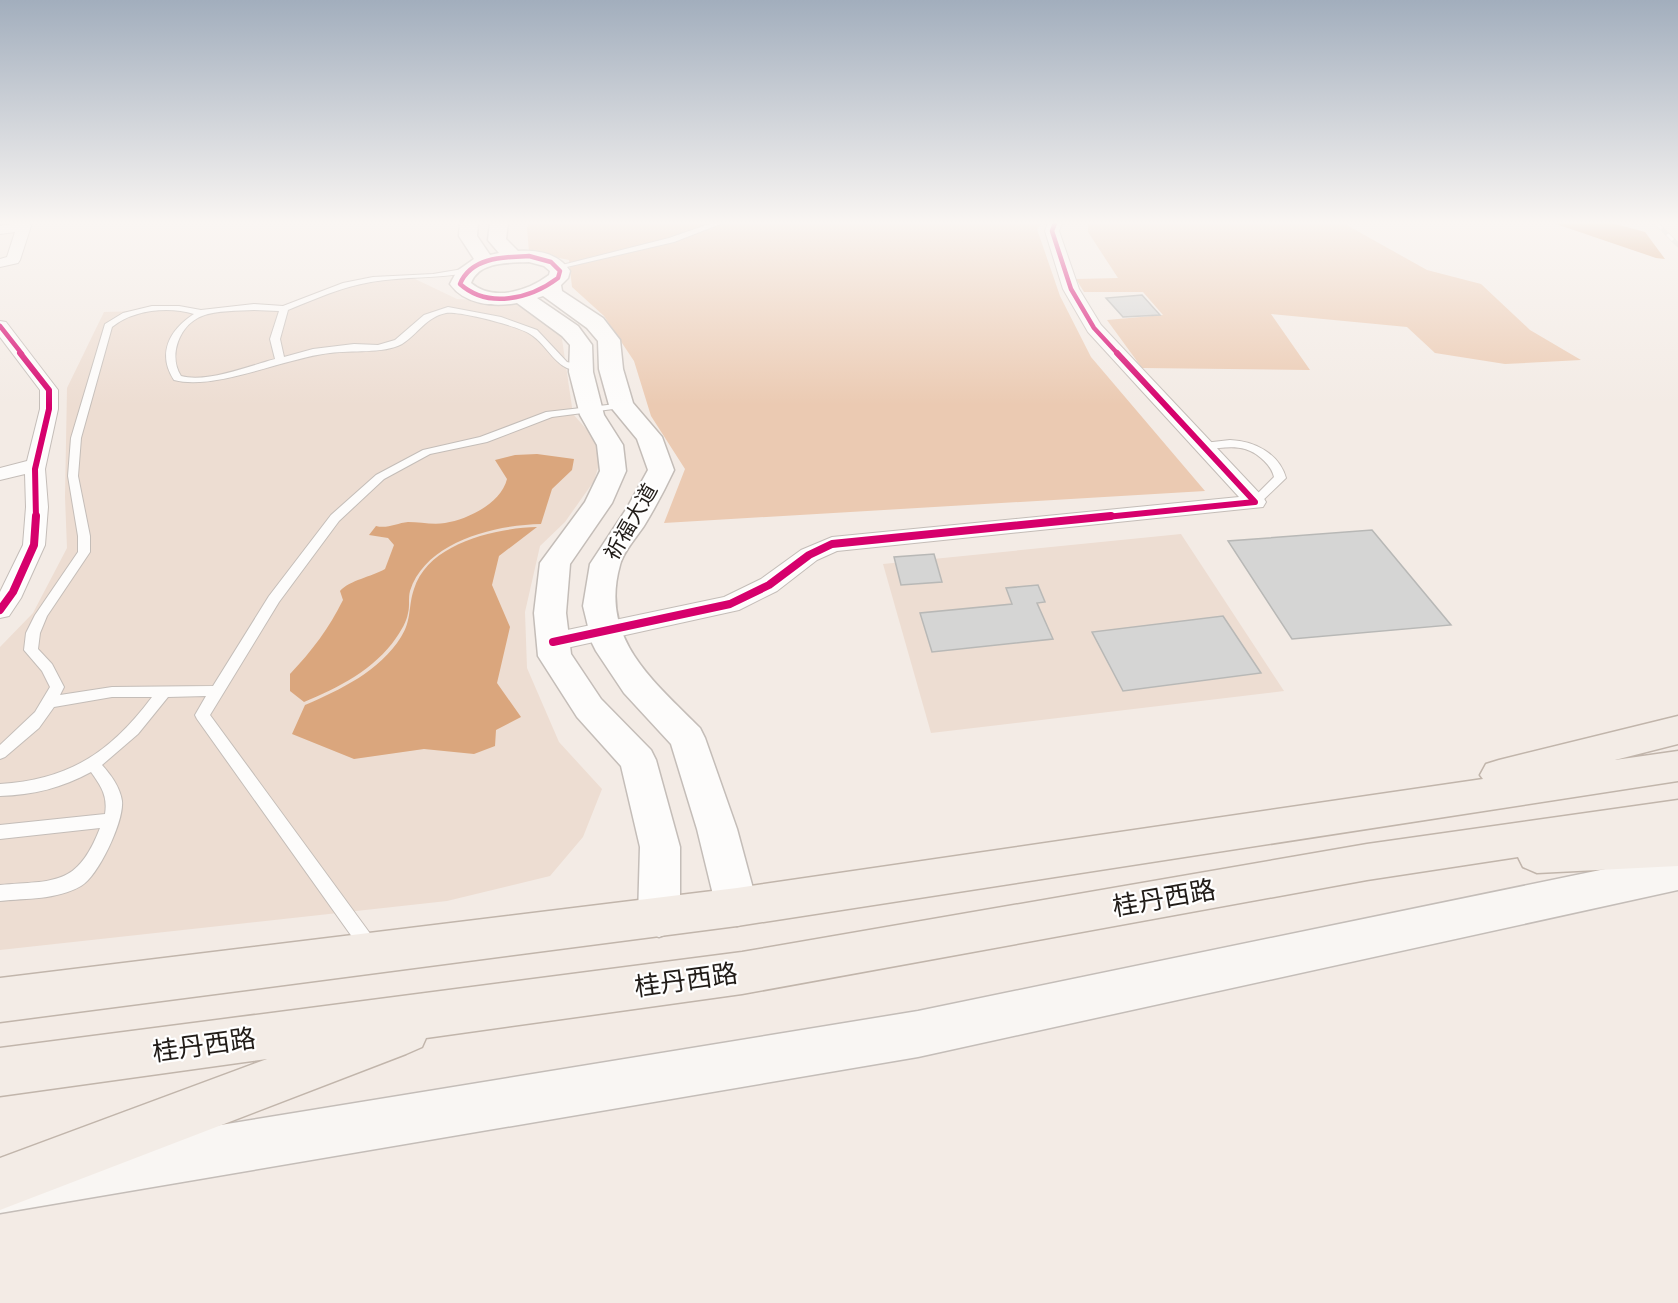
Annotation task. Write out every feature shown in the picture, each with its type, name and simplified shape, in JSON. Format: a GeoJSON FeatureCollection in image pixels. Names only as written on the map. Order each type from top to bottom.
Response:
{"type":"FeatureCollection","features":[{"type":"Feature","properties":{"kind":"highway"},"geometry":{"type":"LineString","coordinates":[[1340,818],[1678,730]]}},
{"type":"Feature","properties":{"kind":"highway"},"geometry":{"type":"LineString","coordinates":[[0,1000],[737,907],[1678,766]]}},
{"type":"Feature","properties":{"kind":"highway"},"geometry":{"type":"LineString","coordinates":[[1367,862],[1678,816]]}},
{"type":"Feature","properties":{"kind":"highway"},"geometry":{"type":"LineString","coordinates":[[1367,862],[1678,849]]}},
{"type":"Feature","properties":{"kind":"highway","name":"桂丹西路"},"geometry":{"type":"LineString","coordinates":[[0,1072],[742,973],[1367,862]]}},
{"type":"Feature","properties":{"kind":"highway"},"geometry":{"type":"LineString","coordinates":[[0,1186],[460,1011]]}},
{"type":"Feature","properties":{"kind":"main road"},"geometry":{"type":"LineString","coordinates":[[0,1186],[918,1034],[1678,872]]}},
{"type":"Feature","properties":{"kind":"street"},"geometry":{"type":"LineString","coordinates":[[468,284],[466,291],[476,296],[492,298],[521,296],[541,284]]}},
{"type":"Feature","properties":{"kind":"street","name":"祈福大道"},"geometry":{"type":"LineString","coordinates":[[553,284],[552,294],[595,323],[609,340],[611,369],[621,405],[649,437],[661,470],[641,508],[605,564],[599,606],[608,643],[636,684],[687,738],[717,829],[737,907]]}},
{"type":"Feature","properties":{"kind":"street"},"geometry":{"type":"LineString","coordinates":[[1069,284],[1094,328],[1255,502]]}},
{"type":"Feature","properties":{"kind":"street","name":"祈福大道"},"geometry":{"type":"LineString","coordinates":[[521,296],[570,331],[581,345],[581,368],[590,409],[610,445],[613,471],[598,503],[555,563],[550,614],[555,656],[589,708],[638,760],[660,847],[659,917]]}},
{"type":"Feature","properties":{"kind":"street"},"geometry":{"type":"LineString","coordinates":[[0,326],[49,390],[49,409],[36,465],[34,545],[13,592],[0,610]]}},
{"type":"Feature","properties":{"kind":"street"},"geometry":{"type":"LineString","coordinates":[[0,474],[36,465]]}},
{"type":"Feature","properties":{"kind":"street"},"geometry":{"type":"LineString","coordinates":[[553,642],[730,604],[769,585],[809,555],[832,544],[1255,502]]}},
{"type":"Feature","properties":{"kind":"lane"},"geometry":{"type":"LineString","coordinates":[[0,753],[26,734],[51,702],[57,687],[47,668],[31,650],[33,633],[41,615],[84,552],[84,536],[73,476],[76,438],[108,327],[113,320],[147,309],[171,307],[201,313],[254,307],[284,309],[349,284]]}},
{"type":"Feature","properties":{"kind":"lane"},"geometry":{"type":"LineString","coordinates":[[282,320],[300,310],[360,288],[392,284]]}},
{"type":"Feature","properties":{"kind":"lane"},"geometry":{"type":"LineString","coordinates":[[280,360],[275,339],[284,309]]}},
{"type":"Feature","properties":{"kind":"lane"},"geometry":{"type":"LineString","coordinates":[[201,313],[185,324],[172,345],[170,365],[177,378],[188,381],[210,379],[313,352],[354,347],[378,348],[398,342],[427,317],[448,310],[498,319],[534,332],[564,364],[581,368]]}},
{"type":"Feature","properties":{"kind":"lane"},"geometry":{"type":"LineString","coordinates":[[374,953],[202,715],[274,599],[335,518],[380,477],[427,452],[483,440],[550,414],[621,405]]}},
{"type":"Feature","properties":{"kind":"lane"},"geometry":{"type":"LineString","coordinates":[[1204,446],[1227,442],[1244,443],[1259,449],[1278,468],[1280,478],[1255,502]]}},
{"type":"Feature","properties":{"kind":"lane"},"geometry":{"type":"LineString","coordinates":[[0,790],[40,786],[81,773],[112,753],[146,719],[164,691]]}},
{"type":"Feature","properties":{"kind":"lane"},"geometry":{"type":"LineString","coordinates":[[51,702],[111,692],[217,691]]}},
{"type":"Feature","properties":{"kind":"lane"},"geometry":{"type":"LineString","coordinates":[[0,893],[53,887],[79,879],[99,851],[112,820],[115,804],[110,787],[93,764]]}},
{"type":"Feature","properties":{"kind":"lane"},"geometry":{"type":"LineString","coordinates":[[0,832],[112,820]]}},
{"type":"Feature","properties":{"kind":"shaded area"},"geometry":{"type":"Polygon","coordinates":[[[425,284],[457,299],[529,302],[561,332],[573,414],[596,440],[599,464],[594,481],[565,522],[540,546],[525,612],[527,668],[559,742],[602,789],[583,837],[550,876],[447,901],[0,950],[0,647],[33,613],[67,548],[65,497],[67,388],[104,312],[280,307],[339,286],[425,284]]]}},
{"type":"Feature","properties":{"kind":"shaded area"},"geometry":{"type":"Polygon","coordinates":[[[572,284],[1056,284],[1091,357],[1205,491],[664,523],[685,469],[651,416],[634,361],[604,316],[572,287],[572,284]]]}},
{"type":"Feature","properties":{"kind":"shaded area"},"geometry":{"type":"Polygon","coordinates":[[[1079,284],[1480,284],[1530,330],[1581,360],[1505,364],[1435,353],[1407,327],[1271,314],[1310,370],[1142,368],[1107,320],[1163,315],[1143,292],[1084,292],[1079,284]]]}},
{"type":"Feature","properties":{"kind":"shaded area"},"geometry":{"type":"Polygon","coordinates":[[[537,454],[574,459],[572,470],[552,489],[541,524],[484,532],[447,548],[418,574],[410,591],[409,610],[405,623],[396,638],[378,659],[343,684],[304,702],[290,691],[290,674],[326,630],[343,600],[340,591],[349,584],[385,569],[394,545],[388,538],[369,535],[376,526],[408,522],[445,523],[474,514],[483,509],[504,488],[507,479],[495,460],[515,455],[537,454]]]}},
{"type":"Feature","properties":{"kind":"shaded area"},"geometry":{"type":"Polygon","coordinates":[[[537,527],[499,556],[492,585],[510,627],[497,683],[521,717],[496,730],[495,746],[474,754],[424,749],[354,759],[292,734],[305,705],[332,693],[371,670],[392,649],[407,625],[414,589],[422,573],[433,560],[448,549],[465,541],[502,531],[537,527]]]}},
{"type":"Feature","properties":{"kind":"shaded area"},"geometry":{"type":"Polygon","coordinates":[[[1181,534],[1284,691],[931,733],[883,564],[1181,534]]]}},
{"type":"Feature","properties":{"kind":"building"},"geometry":{"type":"Polygon","coordinates":[[[1142,295],[1160,315],[1123,317],[1106,298],[1142,295]]]}},
{"type":"Feature","properties":{"kind":"building"},"geometry":{"type":"Polygon","coordinates":[[[1372,530],[1451,625],[1292,639],[1228,541],[1372,530]]]}},
{"type":"Feature","properties":{"kind":"building"},"geometry":{"type":"Polygon","coordinates":[[[934,554],[942,582],[901,585],[894,557],[934,554]]]}},
{"type":"Feature","properties":{"kind":"building"},"geometry":{"type":"Polygon","coordinates":[[[1038,585],[1045,602],[1037,603],[1053,639],[932,652],[920,613],[1012,604],[1006,588],[1038,585]]]}},
{"type":"Feature","properties":{"kind":"building"},"geometry":{"type":"Polygon","coordinates":[[[1223,616],[1261,673],[1123,691],[1092,632],[1223,616]]]}},
{"type":"Feature","properties":{"kind":"cycle path"},"geometry":{"type":"LineString","coordinates":[[460,284],[469,292],[494,299],[523,296],[551,284]]}},
{"type":"Feature","properties":{"kind":"cycle path"},"geometry":{"type":"LineString","coordinates":[[553,642],[730,604],[769,585],[809,555],[832,544],[1255,502],[1094,328],[1069,284]]}},
{"type":"Feature","properties":{"kind":"cycle path"},"geometry":{"type":"LineString","coordinates":[[0,326],[49,390],[49,409],[35,469],[37,507],[34,545],[13,592],[0,610]]}}]}
